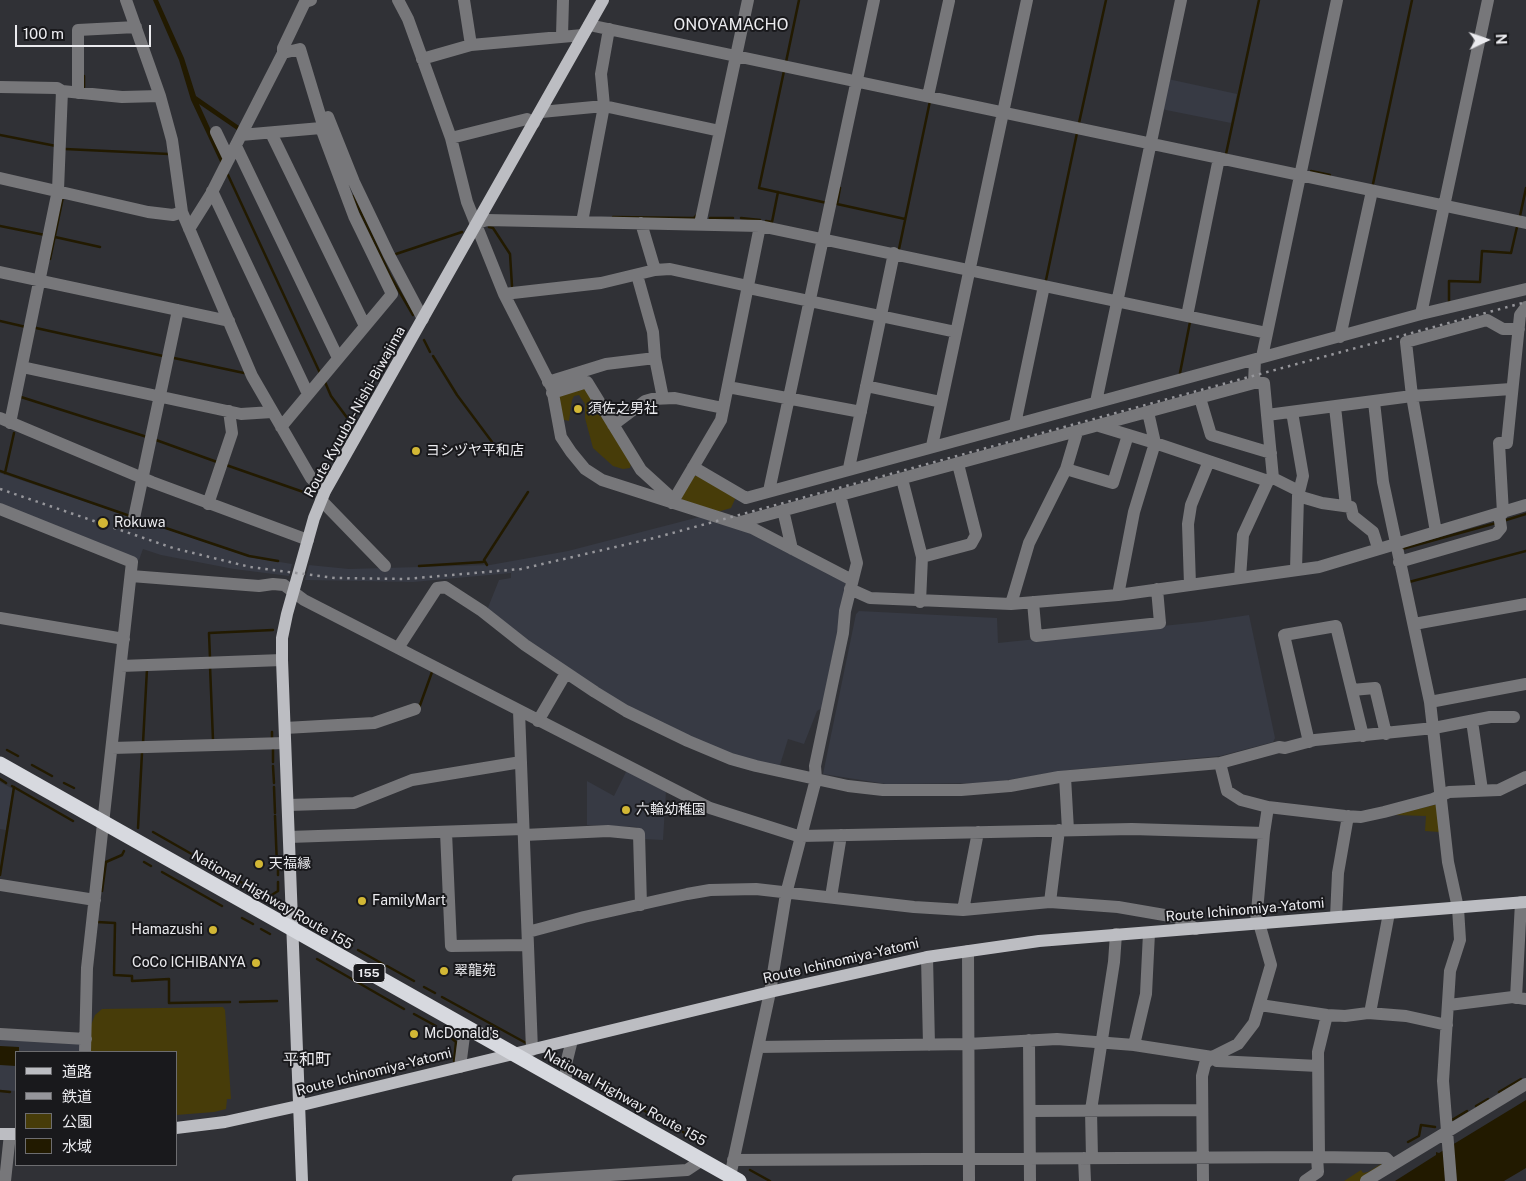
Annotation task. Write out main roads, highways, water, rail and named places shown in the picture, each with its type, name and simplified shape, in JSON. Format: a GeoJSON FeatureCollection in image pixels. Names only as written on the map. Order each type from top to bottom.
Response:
{"type":"FeatureCollection","features":[{"type":"Feature","properties":{"kind":"highway","name":"National Highway Route 155"},"geometry":{"type":"LineString","coordinates":[[0,764],[512,1055],[566,1083],[702,1160],[732,1179]]}},
{"type":"Feature","properties":{"kind":"main road","name":"Route Kyuubu-Nishi-Biwajima"},"geometry":{"type":"LineString","coordinates":[[302,1181],[282,660],[282,638],[293,593],[323,496],[603,0]]}},
{"type":"Feature","properties":{"kind":"main road","name":"Route Ichinomiya-Yatomi"},"geometry":{"type":"LineString","coordinates":[[178,1128],[225,1122],[298,1106],[770,992],[927,957],[1039,941],[1524,902]]}},
{"type":"Feature","properties":{"kind":"water"},"geometry":{"type":"Polygon","coordinates":[[[153,0],[158,0],[184,58],[196,96],[239,126],[237,130],[199,104],[225,161],[222,166],[191,100],[179,60],[153,0]]]}},
{"type":"Feature","properties":{"kind":"water"},"geometry":{"type":"Polygon","coordinates":[[[0,1046],[19,1047],[19,1051],[15,1051],[15,1066],[0,1065],[0,1046]]]}},
{"type":"Feature","properties":{"kind":"water"},"geometry":{"type":"Polygon","coordinates":[[[1526,1100],[1526,1168],[1504,1181],[1395,1181],[1436,1155],[1436,1152],[1439,1153],[1526,1100]]]}},
{"type":"Feature","properties":{"kind":"waterway"},"geometry":{"type":"LineString","coordinates":[[786,62],[799,0]]}},
{"type":"Feature","properties":{"kind":"waterway"},"geometry":{"type":"LineString","coordinates":[[1079,123],[1106,0]]}},
{"type":"Feature","properties":{"kind":"waterway"},"geometry":{"type":"LineString","coordinates":[[1226,154],[1259,0]]}},
{"type":"Feature","properties":{"kind":"waterway"},"geometry":{"type":"LineString","coordinates":[[1373,184],[1412,0]]}},
{"type":"Feature","properties":{"kind":"waterway"},"geometry":{"type":"LineString","coordinates":[[784,71],[759,188],[827,203]]}},
{"type":"Feature","properties":{"kind":"waterway"},"geometry":{"type":"LineString","coordinates":[[84,76],[84,87]]}},
{"type":"Feature","properties":{"kind":"waterway"},"geometry":{"type":"LineString","coordinates":[[899,249],[930,101]]}},
{"type":"Feature","properties":{"kind":"waterway"},"geometry":{"type":"LineString","coordinates":[[1046,280],[1077,133]]}},
{"type":"Feature","properties":{"kind":"waterway"},"geometry":{"type":"LineString","coordinates":[[0,135],[56,146]]}},
{"type":"Feature","properties":{"kind":"waterway"},"geometry":{"type":"LineString","coordinates":[[65,149],[169,154]]}},
{"type":"Feature","properties":{"kind":"waterway"},"geometry":{"type":"LineString","coordinates":[[1311,171],[1330,175]]}},
{"type":"Feature","properties":{"kind":"waterway"},"geometry":{"type":"LineString","coordinates":[[228,175],[320,373]]}},
{"type":"Feature","properties":{"kind":"waterway"},"geometry":{"type":"LineString","coordinates":[[840,188],[837,204],[905,219]]}},
{"type":"Feature","properties":{"kind":"waterway"},"geometry":{"type":"LineString","coordinates":[[1520,216],[1526,188]]}},
{"type":"Feature","properties":{"kind":"waterway"},"geometry":{"type":"LineString","coordinates":[[766,221],[772,222],[778,192]]}},
{"type":"Feature","properties":{"kind":"waterway"},"geometry":{"type":"LineString","coordinates":[[353,196],[391,277],[413,315]]}},
{"type":"Feature","properties":{"kind":"waterway"},"geometry":{"type":"LineString","coordinates":[[50,259],[63,197]]}},
{"type":"Feature","properties":{"kind":"waterway"},"geometry":{"type":"LineString","coordinates":[[613,217],[694,218],[697,215]]}},
{"type":"Feature","properties":{"kind":"waterway"},"geometry":{"type":"LineString","coordinates":[[710,218],[733,218]]}},
{"type":"Feature","properties":{"kind":"waterway"},"geometry":{"type":"LineString","coordinates":[[741,218],[760,220]]}},
{"type":"Feature","properties":{"kind":"waterway"},"geometry":{"type":"LineString","coordinates":[[0,226],[45,235]]}},
{"type":"Feature","properties":{"kind":"waterway"},"geometry":{"type":"LineString","coordinates":[[489,227],[493,228],[510,254],[512,286]]}},
{"type":"Feature","properties":{"kind":"waterway"},"geometry":{"type":"LineString","coordinates":[[1449,303],[1449,281],[1480,282],[1482,251],[1511,253],[1517,227]]}},
{"type":"Feature","properties":{"kind":"waterway"},"geometry":{"type":"LineString","coordinates":[[393,255],[462,232]]}},
{"type":"Feature","properties":{"kind":"waterway"},"geometry":{"type":"LineString","coordinates":[[55,237],[100,247]]}},
{"type":"Feature","properties":{"kind":"waterway"},"geometry":{"type":"LineString","coordinates":[[0,321],[26,327]]}},
{"type":"Feature","properties":{"kind":"waterway"},"geometry":{"type":"LineString","coordinates":[[1180,373],[1190,322]]}},
{"type":"Feature","properties":{"kind":"waterway"},"geometry":{"type":"LineString","coordinates":[[36,328],[163,356]]}},
{"type":"Feature","properties":{"kind":"waterway"},"geometry":{"type":"LineString","coordinates":[[424,340],[430,352]]}},
{"type":"Feature","properties":{"kind":"waterway"},"geometry":{"type":"LineString","coordinates":[[433,356],[457,395],[498,450]]}},
{"type":"Feature","properties":{"kind":"waterway"},"geometry":{"type":"LineString","coordinates":[[174,358],[244,373]]}},
{"type":"Feature","properties":{"kind":"waterway"},"geometry":{"type":"LineString","coordinates":[[325,382],[331,396],[351,423]]}},
{"type":"Feature","properties":{"kind":"waterway"},"geometry":{"type":"LineString","coordinates":[[21,397],[147,437]]}},
{"type":"Feature","properties":{"kind":"waterway"},"geometry":{"type":"LineString","coordinates":[[5,473],[14,433]]}},
{"type":"Feature","properties":{"kind":"waterway"},"geometry":{"type":"LineString","coordinates":[[156,440],[217,462]]}},
{"type":"Feature","properties":{"kind":"waterway"},"geometry":{"type":"LineString","coordinates":[[226,465],[312,495]]}},
{"type":"Feature","properties":{"kind":"waterway"},"geometry":{"type":"LineString","coordinates":[[0,471],[130,516]]}},
{"type":"Feature","properties":{"kind":"waterway"},"geometry":{"type":"LineString","coordinates":[[487,565],[484,560],[528,492]]}},
{"type":"Feature","properties":{"kind":"waterway"},"geometry":{"type":"LineString","coordinates":[[1503,521],[1526,514]]}},
{"type":"Feature","properties":{"kind":"waterway"},"geometry":{"type":"LineString","coordinates":[[139,519],[249,556],[278,561]]}},
{"type":"Feature","properties":{"kind":"waterway"},"geometry":{"type":"LineString","coordinates":[[1402,549],[1496,523]]}},
{"type":"Feature","properties":{"kind":"waterway"},"geometry":{"type":"LineString","coordinates":[[1409,582],[1526,551]]}},
{"type":"Feature","properties":{"kind":"waterway"},"geometry":{"type":"LineString","coordinates":[[419,566],[483,562]]}},
{"type":"Feature","properties":{"kind":"waterway"},"geometry":{"type":"LineString","coordinates":[[210,658],[209,633],[273,630]]}},
{"type":"Feature","properties":{"kind":"waterway"},"geometry":{"type":"LineString","coordinates":[[210,666],[213,740]]}},
{"type":"Feature","properties":{"kind":"waterway"},"geometry":{"type":"LineString","coordinates":[[143,743],[147,669]]}},
{"type":"Feature","properties":{"kind":"waterway"},"geometry":{"type":"LineString","coordinates":[[419,708],[432,672]]}},
{"type":"Feature","properties":{"kind":"waterway"},"geometry":{"type":"LineString","coordinates":[[272,732],[272,738]]}},
{"type":"Feature","properties":{"kind":"waterway"},"geometry":{"type":"LineString","coordinates":[[273,748],[273,762]]}},
{"type":"Feature","properties":{"kind":"waterway"},"geometry":{"type":"LineString","coordinates":[[7,750],[18,756]]}},
{"type":"Feature","properties":{"kind":"waterway"},"geometry":{"type":"LineString","coordinates":[[138,828],[142,753]]}},
{"type":"Feature","properties":{"kind":"waterway"},"geometry":{"type":"LineString","coordinates":[[32,765],[52,776]]}},
{"type":"Feature","properties":{"kind":"waterway"},"geometry":{"type":"LineString","coordinates":[[273,766],[274,783]]}},
{"type":"Feature","properties":{"kind":"waterway"},"geometry":{"type":"LineString","coordinates":[[0,779],[6,783]]}},
{"type":"Feature","properties":{"kind":"waterway"},"geometry":{"type":"LineString","coordinates":[[64,783],[74,788]]}},
{"type":"Feature","properties":{"kind":"waterway"},"geometry":{"type":"LineString","coordinates":[[12,786],[73,821]]}},
{"type":"Feature","properties":{"kind":"waterway"},"geometry":{"type":"LineString","coordinates":[[0,875],[14,787]]}},
{"type":"Feature","properties":{"kind":"waterway"},"geometry":{"type":"LineString","coordinates":[[274,787],[275,813]]}},
{"type":"Feature","properties":{"kind":"waterway"},"geometry":{"type":"LineString","coordinates":[[275,816],[277,866]]}},
{"type":"Feature","properties":{"kind":"waterway"},"geometry":{"type":"LineString","coordinates":[[153,832],[246,885]]}},
{"type":"Feature","properties":{"kind":"waterway"},"geometry":{"type":"LineString","coordinates":[[102,891],[106,862],[122,855],[124,851]]}},
{"type":"Feature","properties":{"kind":"waterway"},"geometry":{"type":"LineString","coordinates":[[144,862],[151,866]]}},
{"type":"Feature","properties":{"kind":"waterway"},"geometry":{"type":"LineString","coordinates":[[278,870],[278,875]]}},
{"type":"Feature","properties":{"kind":"waterway"},"geometry":{"type":"LineString","coordinates":[[162,872],[222,906]]}},
{"type":"Feature","properties":{"kind":"waterway"},"geometry":{"type":"LineString","coordinates":[[258,892],[266,897],[270,896],[278,891],[278,882]]}},
{"type":"Feature","properties":{"kind":"waterway"},"geometry":{"type":"LineString","coordinates":[[242,918],[253,924]]}},
{"type":"Feature","properties":{"kind":"waterway"},"geometry":{"type":"LineString","coordinates":[[97,922],[115,923],[114,975],[132,976],[132,981],[169,979],[169,1003],[230,1002]]}},
{"type":"Feature","properties":{"kind":"waterway"},"geometry":{"type":"LineString","coordinates":[[311,924],[327,933]]}},
{"type":"Feature","properties":{"kind":"waterway"},"geometry":{"type":"LineString","coordinates":[[261,929],[270,934]]}},
{"type":"Feature","properties":{"kind":"waterway"},"geometry":{"type":"LineString","coordinates":[[346,943],[352,946]]}},
{"type":"Feature","properties":{"kind":"waterway"},"geometry":{"type":"LineString","coordinates":[[358,950],[383,964]]}},
{"type":"Feature","properties":{"kind":"waterway"},"geometry":{"type":"LineString","coordinates":[[317,959],[404,1009]]}},
{"type":"Feature","properties":{"kind":"waterway"},"geometry":{"type":"LineString","coordinates":[[387,966],[414,981]]}},
{"type":"Feature","properties":{"kind":"waterway"},"geometry":{"type":"LineString","coordinates":[[424,987],[435,993]]}},
{"type":"Feature","properties":{"kind":"waterway"},"geometry":{"type":"LineString","coordinates":[[442,997],[526,1043]]}},
{"type":"Feature","properties":{"kind":"waterway"},"geometry":{"type":"LineString","coordinates":[[240,1002],[277,1001]]}},
{"type":"Feature","properties":{"kind":"waterway"},"geometry":{"type":"LineString","coordinates":[[414,1014],[436,1026]]}},
{"type":"Feature","properties":{"kind":"waterway"},"geometry":{"type":"LineString","coordinates":[[443,1031],[456,1042],[454,1061]]}},
{"type":"Feature","properties":{"kind":"waterway"},"geometry":{"type":"LineString","coordinates":[[1499,1092],[1521,1079]]}},
{"type":"Feature","properties":{"kind":"waterway"},"geometry":{"type":"LineString","coordinates":[[0,1091],[10,1092]]}},
{"type":"Feature","properties":{"kind":"waterway"},"geometry":{"type":"LineString","coordinates":[[614,1094],[618,1095]]}},
{"type":"Feature","properties":{"kind":"waterway"},"geometry":{"type":"LineString","coordinates":[[1476,1106],[1488,1099]]}},
{"type":"Feature","properties":{"kind":"waterway"},"geometry":{"type":"LineString","coordinates":[[629,1102],[650,1114]]}},
{"type":"Feature","properties":{"kind":"waterway"},"geometry":{"type":"LineString","coordinates":[[1452,1120],[1467,1111]]}},
{"type":"Feature","properties":{"kind":"waterway"},"geometry":{"type":"LineString","coordinates":[[660,1119],[672,1126]]}},
{"type":"Feature","properties":{"kind":"waterway"},"geometry":{"type":"LineString","coordinates":[[1408,1142],[1419,1136],[1421,1125],[1435,1127]]}},
{"type":"Feature","properties":{"kind":"waterway"},"geometry":{"type":"LineString","coordinates":[[683,1132],[703,1144]]}},
{"type":"Feature","properties":{"kind":"waterway"},"geometry":{"type":"LineString","coordinates":[[750,1170],[770,1181]]}},
{"type":"Feature","properties":{"kind":"railway"},"geometry":{"type":"LineString","coordinates":[[0,489],[173,548],[250,567],[335,578],[405,579],[521,569],[654,538],[1526,302]]}},
{"type":"Feature","properties":{"kind":"place","name":"須佐之男社"},"geometry":{"type":"Point","coordinates":[578,409]}},
{"type":"Feature","properties":{"kind":"place","name":"ヨシヅヤ平和店"},"geometry":{"type":"Point","coordinates":[416,451]}},
{"type":"Feature","properties":{"kind":"place","name":"Rokuwa"},"geometry":{"type":"Point","coordinates":[103,523]}},
{"type":"Feature","properties":{"kind":"place","name":"六輪幼稚園"},"geometry":{"type":"Point","coordinates":[626,810]}},
{"type":"Feature","properties":{"kind":"place","name":"天福縁"},"geometry":{"type":"Point","coordinates":[259,864]}},
{"type":"Feature","properties":{"kind":"place","name":"FamilyMart"},"geometry":{"type":"Point","coordinates":[362,901]}},
{"type":"Feature","properties":{"kind":"place","name":"Hamazushi"},"geometry":{"type":"Point","coordinates":[213,930]}},
{"type":"Feature","properties":{"kind":"place","name":"CoCo ICHIBANYA"},"geometry":{"type":"Point","coordinates":[256,963]}},
{"type":"Feature","properties":{"kind":"place","name":"翠龍苑"},"geometry":{"type":"Point","coordinates":[444,971]}},
{"type":"Feature","properties":{"kind":"place","name":"McDonald's"},"geometry":{"type":"Point","coordinates":[414,1034]}},
{"type":"Feature","properties":{"kind":"district","name":"ONOYAMACHO"},"geometry":{"type":"Point","coordinates":[731,25]}},
{"type":"Feature","properties":{"kind":"district","name":"平和町"},"geometry":{"type":"Point","coordinates":[307,1060]}}]}
